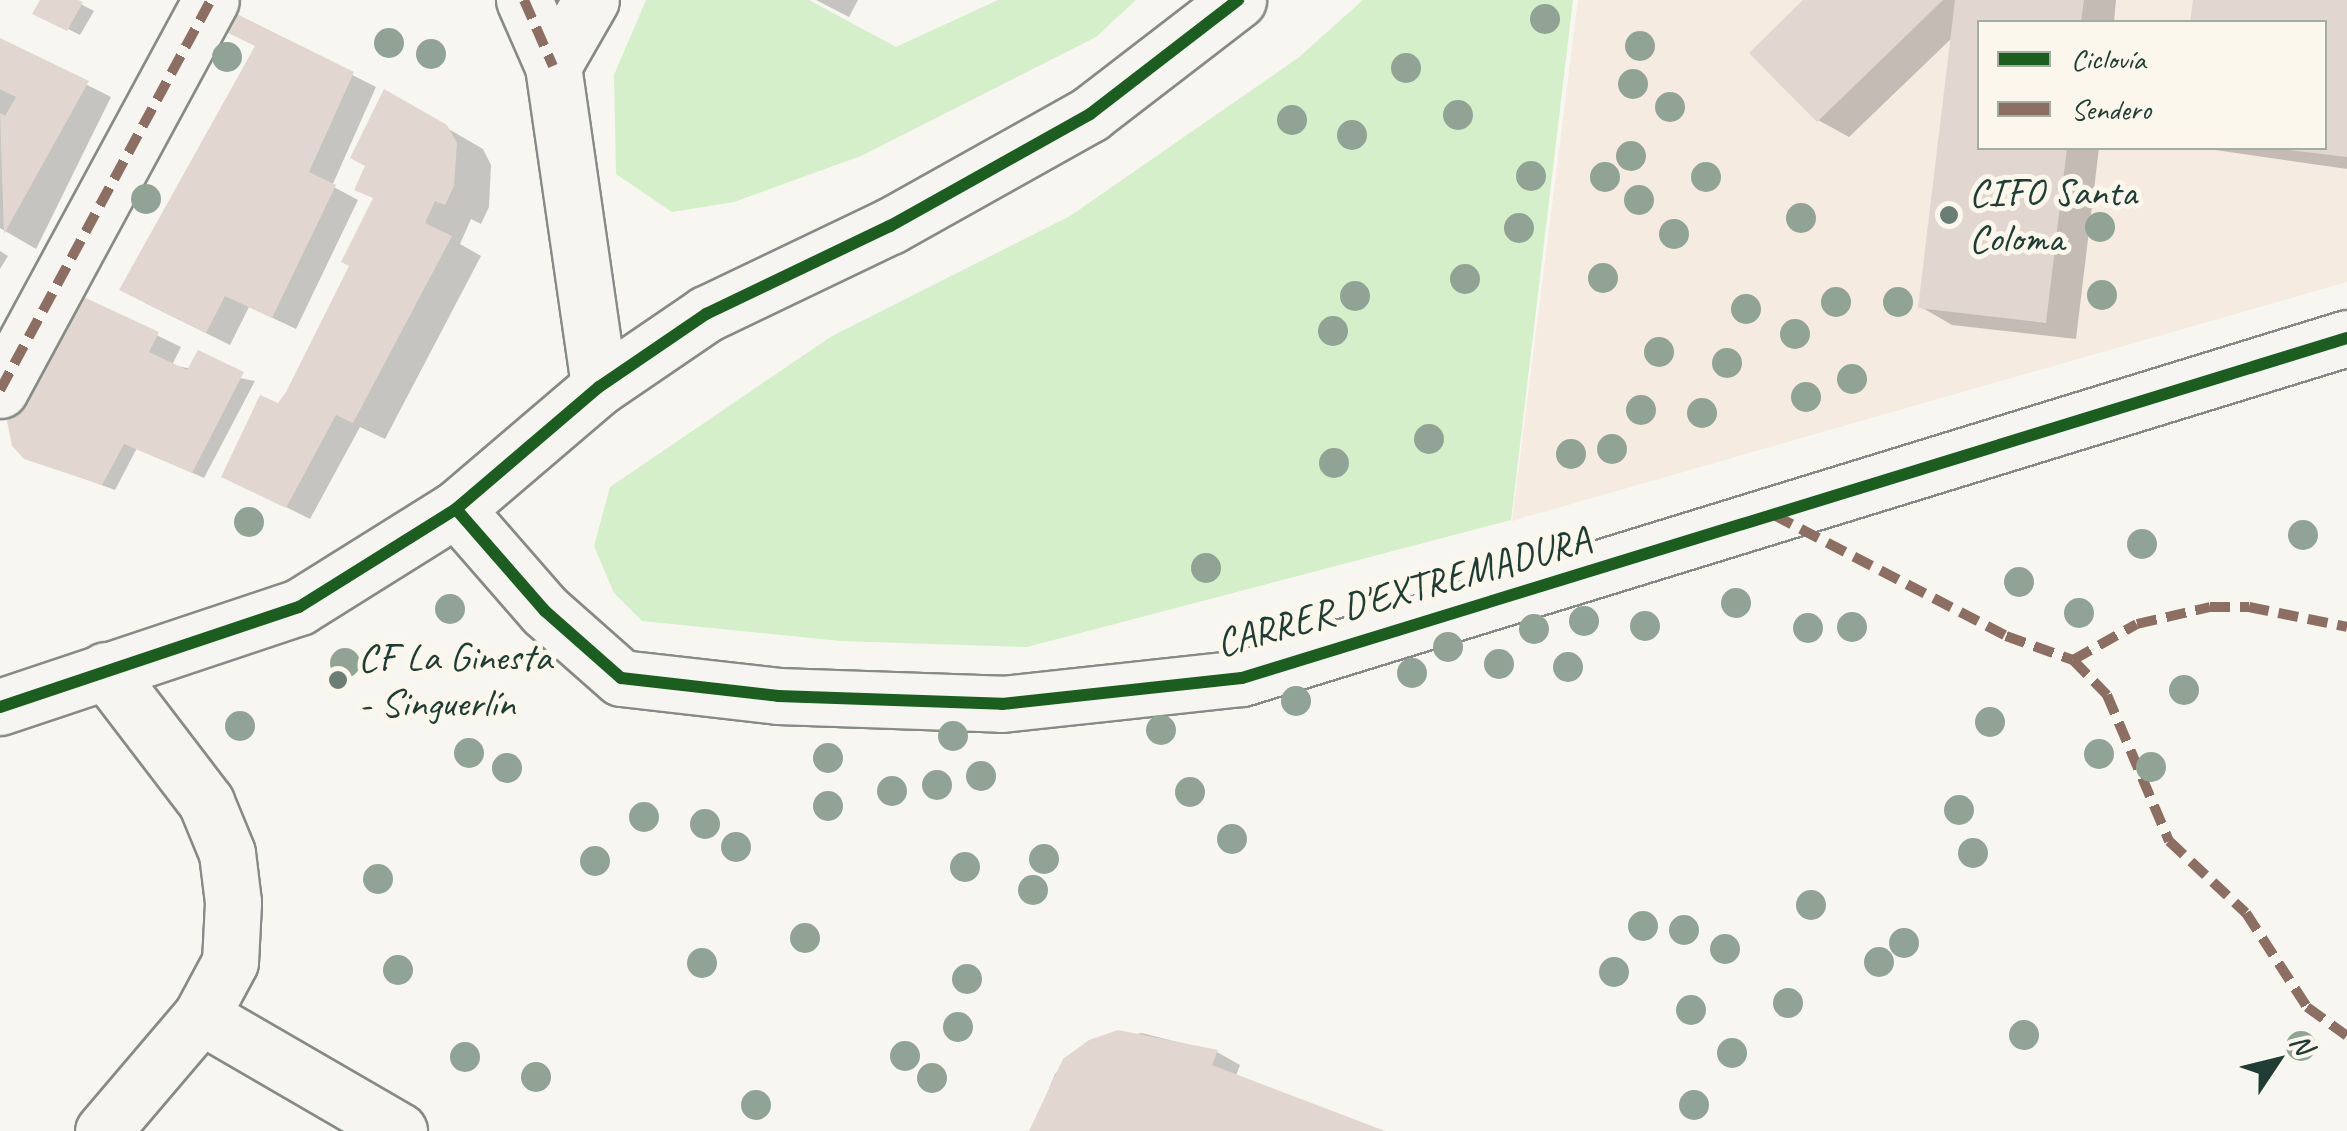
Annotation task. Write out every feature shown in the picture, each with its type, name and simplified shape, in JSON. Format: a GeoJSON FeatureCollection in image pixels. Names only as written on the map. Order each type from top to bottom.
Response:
{"type":"FeatureCollection","features":[{"type":"Feature","properties":{"kind":"street"},"geometry":{"type":"LineString","coordinates":[[0,390],[211,0]]}},
{"type":"Feature","properties":{"kind":"street"},"geometry":{"type":"LineString","coordinates":[[524,0],[554,66],[600,387]]}},
{"type":"Feature","properties":{"kind":"street"},"geometry":{"type":"LineString","coordinates":[[554,66],[591,0]]}},
{"type":"Feature","properties":{"kind":"street"},"geometry":{"type":"LineString","coordinates":[[0,707],[298,607],[456,510],[600,387],[706,314],[890,226],[1090,114],[1238,0]]}},
{"type":"Feature","properties":{"kind":"street","name":"CARRER D'EXTREMADURA"},"geometry":{"type":"LineString","coordinates":[[456,510],[545,611],[621,678],[778,696],[1002,704],[1242,678],[2347,338]]}},
{"type":"Feature","properties":{"kind":"street"},"geometry":{"type":"LineString","coordinates":[[103,1131],[201,1016],[230,962],[227,853],[206,802],[106,670]]}},
{"type":"Feature","properties":{"kind":"street"},"geometry":{"type":"LineString","coordinates":[[201,1016],[399,1131]]}},
{"type":"Feature","properties":{"kind":"shaded area","name":"CIFO Santa Coloma"},"geometry":{"type":"Polygon","coordinates":[[[1578,0],[2347,0],[2347,282],[1512,521],[1578,0]]]}},
{"type":"Feature","properties":{"kind":"green space"},"geometry":{"type":"Polygon","coordinates":[[[646,0],[809,0],[896,47],[998,0],[1136,0],[1096,37],[861,156],[734,202],[672,212],[616,174],[614,75],[646,0]]]}},
{"type":"Feature","properties":{"kind":"green space"},"geometry":{"type":"Polygon","coordinates":[[[1363,0],[1573,0],[1511,520],[1027,647],[841,641],[642,621],[614,593],[594,546],[610,487],[832,336],[1070,216],[1298,58],[1363,0]]]}},
{"type":"Feature","properties":{"kind":"building"},"geometry":{"type":"Polygon","coordinates":[[[40,0],[83,2],[67,31],[32,14],[40,0]]]}},
{"type":"Feature","properties":{"kind":"building"},"geometry":{"type":"Polygon","coordinates":[[[1803,0],[1943,0],[1817,122],[1749,53],[1803,0]]]}},
{"type":"Feature","properties":{"kind":"building"},"geometry":{"type":"Polygon","coordinates":[[[1955,0],[2084,0],[2081,20],[1977,20],[1977,150],[2067,150],[2046,323],[1918,308],[1955,0]]]}},
{"type":"Feature","properties":{"kind":"building"},"geometry":{"type":"Polygon","coordinates":[[[2193,0],[2347,0],[2347,157],[2289,150],[2327,150],[2327,20],[2190,20],[2193,0]]]}},
{"type":"Feature","properties":{"kind":"building"},"geometry":{"type":"Polygon","coordinates":[[[233,12],[354,72],[309,172],[336,185],[272,318],[225,296],[206,333],[119,290],[255,46],[222,30],[233,12]]]}},
{"type":"Feature","properties":{"kind":"building"},"geometry":{"type":"Polygon","coordinates":[[[0,38],[89,81],[4,234],[0,113],[5,116],[16,97],[0,89],[0,38]]]}},
{"type":"Feature","properties":{"kind":"building"},"geometry":{"type":"Polygon","coordinates":[[[384,89],[447,125],[457,143],[454,186],[445,205],[435,201],[425,223],[452,236],[353,423],[336,415],[286,508],[221,477],[260,395],[278,403],[286,392],[349,266],[341,262],[373,198],[354,190],[365,166],[350,158],[384,89]]]}},
{"type":"Feature","properties":{"kind":"building"},"geometry":{"type":"Polygon","coordinates":[[[75,293],[159,332],[149,352],[187,370],[198,350],[244,372],[192,473],[124,444],[102,485],[24,459],[12,446],[7,421],[75,293]]]}},
{"type":"Feature","properties":{"kind":"building"},"geometry":{"type":"Polygon","coordinates":[[[1118,1030],[1218,1050],[1212,1065],[1385,1131],[1029,1131],[1063,1059],[1089,1040],[1118,1030]]]}},
{"type":"Feature","properties":{"kind":"marked path"},"geometry":{"type":"LineString","coordinates":[[0,390],[211,0]]}},
{"type":"Feature","properties":{"kind":"marked path"},"geometry":{"type":"LineString","coordinates":[[524,0],[553,66]]}},
{"type":"Feature","properties":{"kind":"marked path"},"geometry":{"type":"LineString","coordinates":[[1774,515],[2006,636],[2073,660],[2107,695],[2169,841],[2246,913],[2307,1007],[2347,1036]]}},
{"type":"Feature","properties":{"kind":"marked path"},"geometry":{"type":"LineString","coordinates":[[2073,660],[2137,624],[2210,607],[2249,607],[2347,627]]}},
{"type":"Feature","properties":{"kind":"cycle path"},"geometry":{"type":"LineString","coordinates":[[0,707],[299,607],[456,509],[599,387],[706,314],[890,226],[1090,114],[1238,0]]}},
{"type":"Feature","properties":{"kind":"cycle path"},"geometry":{"type":"LineString","coordinates":[[456,509],[545,611],[621,678],[778,696],[1002,704],[1242,678],[2347,338]]}},
{"type":"Feature","properties":{"kind":"place","name":"CIFO Santa Coloma"},"geometry":{"type":"Point","coordinates":[1949,215]}},
{"type":"Feature","properties":{"kind":"place","name":"CF La Ginesta - Singuerlín"},"geometry":{"type":"Point","coordinates":[338,680]}}]}
